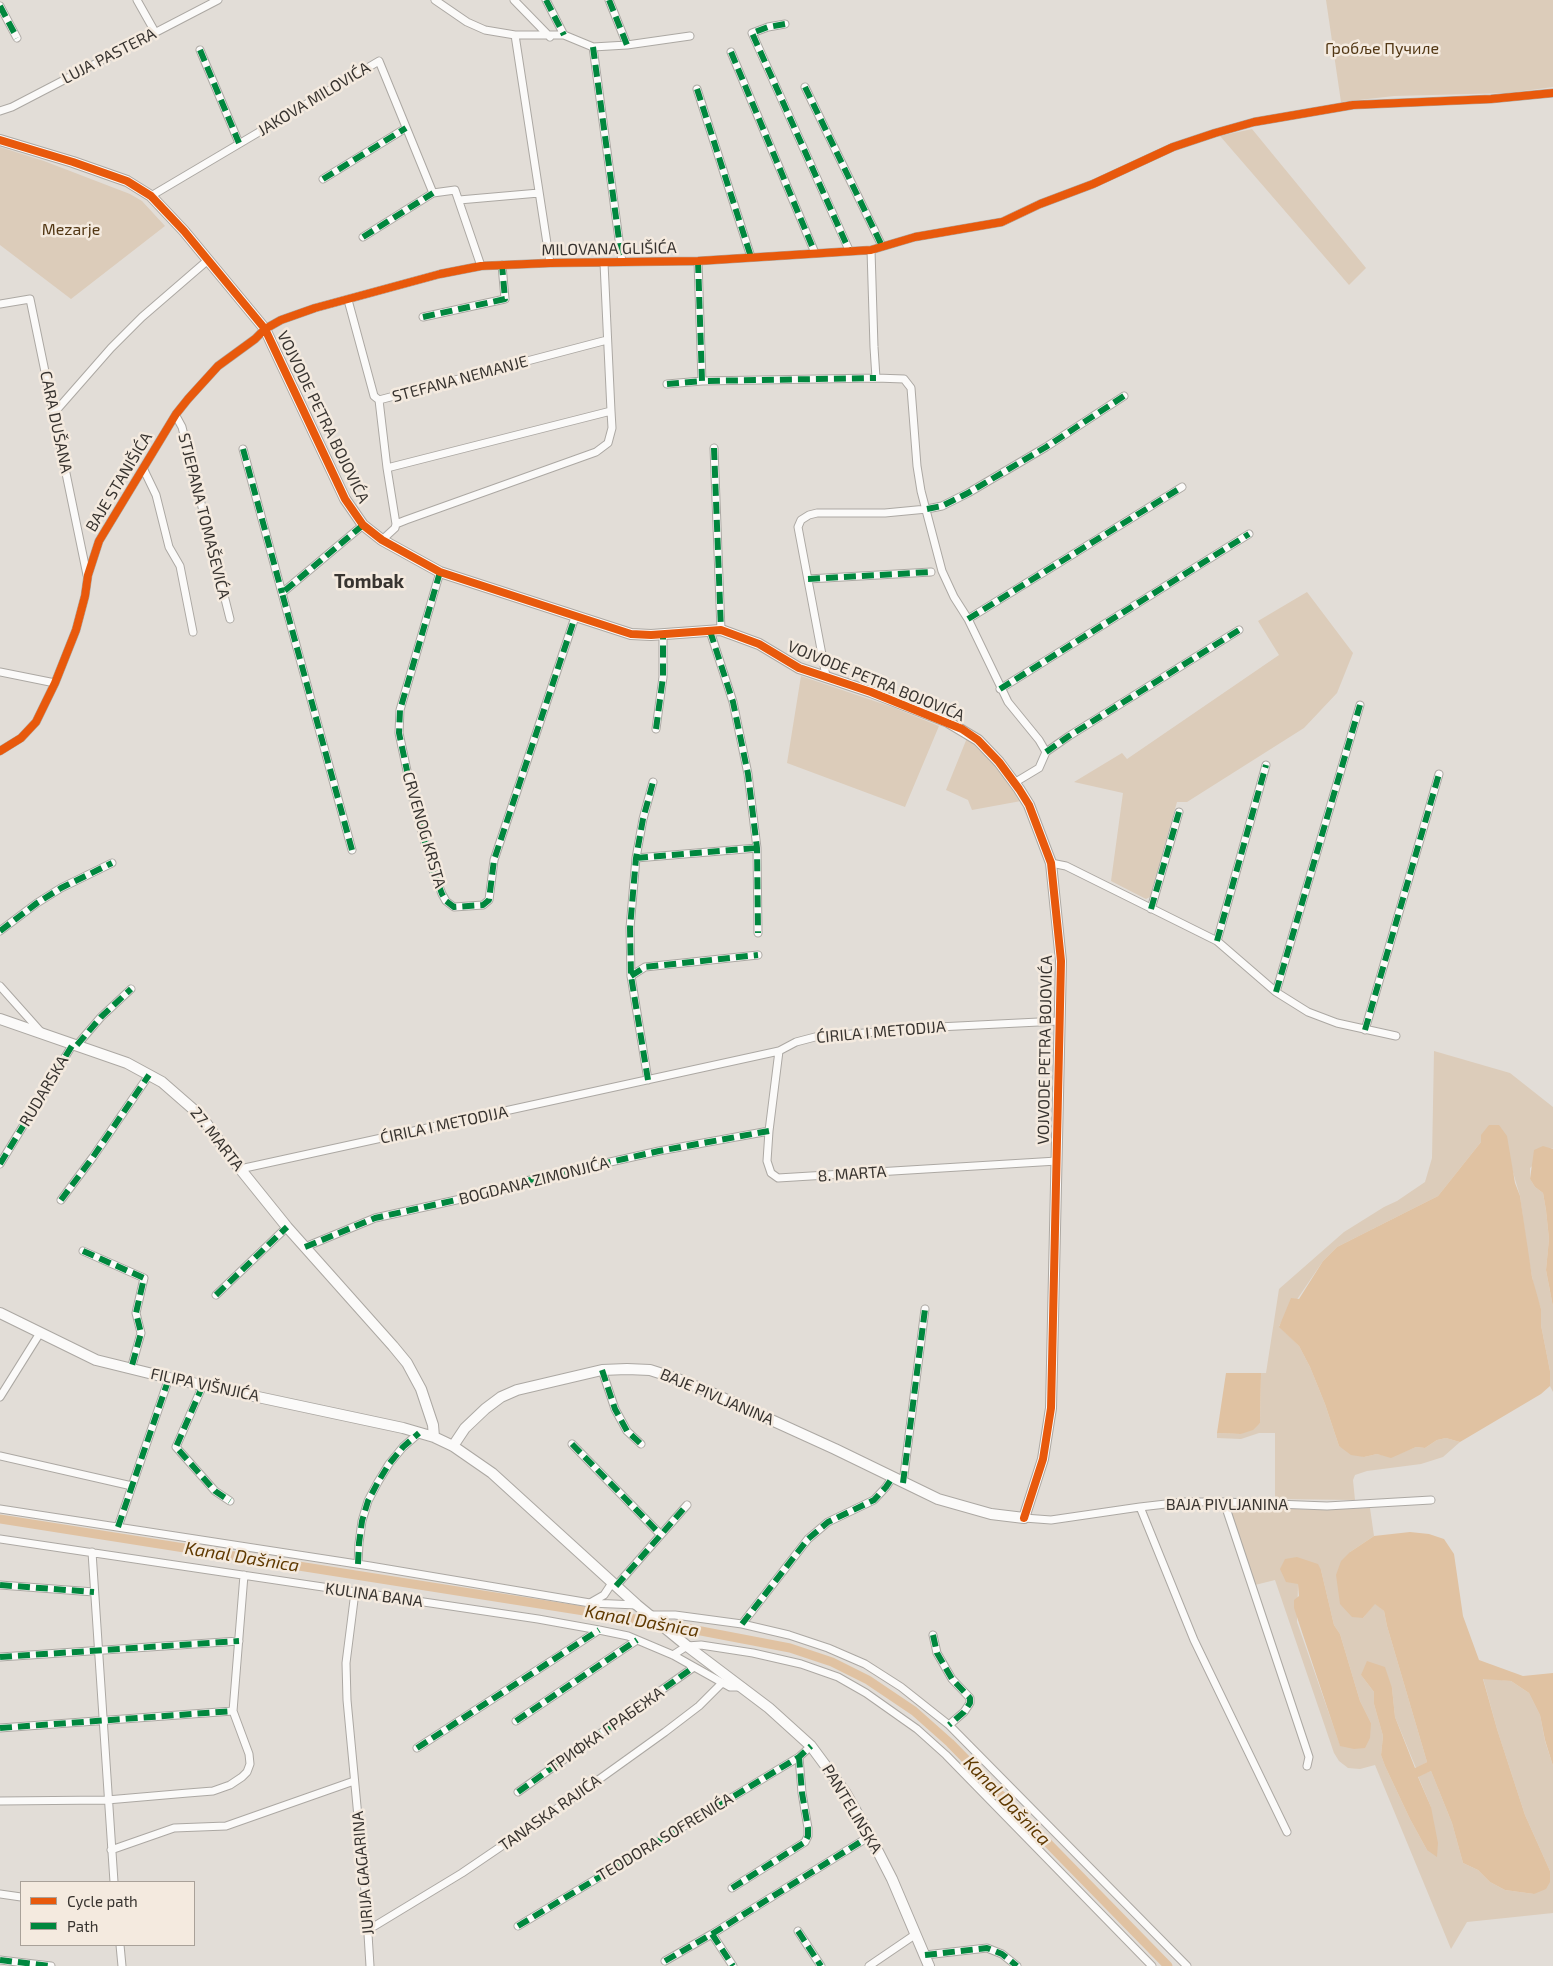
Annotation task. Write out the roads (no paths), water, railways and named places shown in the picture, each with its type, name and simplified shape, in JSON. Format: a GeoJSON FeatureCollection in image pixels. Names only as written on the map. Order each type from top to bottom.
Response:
{"type":"FeatureCollection","features":[{"type":"Feature","properties":{"kind":"street"},"geometry":{"type":"LineString","coordinates":[[138,0],[155,32]]}},
{"type":"Feature","properties":{"kind":"street","name":"LUJA PASTERA"},"geometry":{"type":"LineString","coordinates":[[0,111],[12,107],[218,0]]}},
{"type":"Feature","properties":{"kind":"street"},"geometry":{"type":"LineString","coordinates":[[435,0],[467,22],[485,30],[514,36],[550,37],[564,35],[593,46],[627,45],[690,36]]}},
{"type":"Feature","properties":{"kind":"street"},"geometry":{"type":"LineString","coordinates":[[514,0],[550,37]]}},
{"type":"Feature","properties":{"kind":"street"},"geometry":{"type":"LineString","coordinates":[[546,0],[564,35]]}},
{"type":"Feature","properties":{"kind":"street"},"geometry":{"type":"LineString","coordinates":[[609,0],[627,45]]}},
{"type":"Feature","properties":{"kind":"street"},"geometry":{"type":"LineString","coordinates":[[0,6],[17,38]]}},
{"type":"Feature","properties":{"kind":"street"},"geometry":{"type":"LineString","coordinates":[[785,24],[768,27],[752,33],[849,250]]}},
{"type":"Feature","properties":{"kind":"street"},"geometry":{"type":"LineString","coordinates":[[514,36],[550,263]]}},
{"type":"Feature","properties":{"kind":"street","name":"MILOVANA GLIŠIĆA"},"geometry":{"type":"LineString","coordinates":[[593,46],[622,262]]}},
{"type":"Feature","properties":{"kind":"street","name":"JAKOVA MILOVIĆA"},"geometry":{"type":"LineString","coordinates":[[200,50],[239,143]]}},
{"type":"Feature","properties":{"kind":"street"},"geometry":{"type":"LineString","coordinates":[[731,52],[815,253]]}},
{"type":"Feature","properties":{"kind":"street","name":"JAKOVA MILOVIĆA"},"geometry":{"type":"LineString","coordinates":[[151,196],[379,61],[433,193]]}},
{"type":"Feature","properties":{"kind":"street"},"geometry":{"type":"LineString","coordinates":[[805,87],[882,246]]}},
{"type":"Feature","properties":{"kind":"street"},"geometry":{"type":"LineString","coordinates":[[697,89],[751,258]]}},
{"type":"Feature","properties":{"kind":"street","name":"MILOVANA GLIŠIĆA"},"geometry":{"type":"LineString","coordinates":[[264,329],[281,320],[315,308],[440,274],[481,266],[698,261],[871,250],[915,238],[1002,222],[1040,204],[1093,184],[1173,147],[1254,122],[1353,105],[1491,99],[1553,93]]}},
{"type":"Feature","properties":{"kind":"street"},"geometry":{"type":"LineString","coordinates":[[323,178],[406,128]]}},
{"type":"Feature","properties":{"kind":"street","name":"VOJVODE PETRA BOJOVIĆA"},"geometry":{"type":"LineString","coordinates":[[0,140],[127,181],[151,196],[208,260],[264,329],[272,341],[345,499],[363,525],[382,540],[440,572],[631,634],[721,630],[759,644],[799,668],[879,695],[962,729],[978,740],[999,762],[1029,806],[1051,863],[1061,961],[1051,1408],[1043,1459],[1024,1518]]}},
{"type":"Feature","properties":{"kind":"street"},"geometry":{"type":"LineString","coordinates":[[363,237],[433,193],[455,190],[481,266]]}},
{"type":"Feature","properties":{"kind":"street"},"geometry":{"type":"LineString","coordinates":[[459,200],[539,193]]}},
{"type":"Feature","properties":{"kind":"street"},"geometry":{"type":"LineString","coordinates":[[871,250],[876,378]]}},
{"type":"Feature","properties":{"kind":"street"},"geometry":{"type":"LineString","coordinates":[[54,413],[81,380],[117,342],[174,288],[208,260]]}},
{"type":"Feature","properties":{"kind":"street","name":"MILOVANA GLIŠIĆA"},"geometry":{"type":"LineString","coordinates":[[698,261],[702,382]]}},
{"type":"Feature","properties":{"kind":"street"},"geometry":{"type":"LineString","coordinates":[[382,540],[396,524],[596,452],[608,443],[612,428],[612,411],[604,263]]}},
{"type":"Feature","properties":{"kind":"street"},"geometry":{"type":"LineString","coordinates":[[423,317],[505,299],[502,265]]}},
{"type":"Feature","properties":{"kind":"street","name":"CARA DUŠANA"},"geometry":{"type":"LineString","coordinates":[[0,304],[30,299],[88,575]]}},
{"type":"Feature","properties":{"kind":"street"},"geometry":{"type":"LineString","coordinates":[[348,300],[374,396],[379,400]]}},
{"type":"Feature","properties":{"kind":"street","name":"BAJE STANIŠIĆA"},"geometry":{"type":"LineString","coordinates":[[0,751],[21,738],[36,722],[55,683],[76,630],[85,596],[88,575],[99,541],[143,468],[188,399],[218,366],[255,339],[264,329]]}},
{"type":"Feature","properties":{"kind":"street","name":"STEFANA NEMANJE"},"geometry":{"type":"LineString","coordinates":[[396,524],[379,400],[607,340]]}},
{"type":"Feature","properties":{"kind":"street"},"geometry":{"type":"LineString","coordinates":[[667,384],[876,378],[904,379],[911,388],[917,466],[921,491],[942,571],[954,597],[968,619],[1000,689],[1046,752]]}},
{"type":"Feature","properties":{"kind":"street","name":"VOJVODE PETRA BOJOVIĆA"},"geometry":{"type":"LineString","coordinates":[[826,676],[798,527],[801,520],[817,513],[885,513],[942,506],[968,493],[1046,447],[1124,396]]}},
{"type":"Feature","properties":{"kind":"street"},"geometry":{"type":"LineString","coordinates":[[387,468],[612,411]]}},
{"type":"Feature","properties":{"kind":"street","name":"STJEPANA TOMAŠEVIĆA"},"geometry":{"type":"LineString","coordinates":[[176,416],[182,427],[230,619]]}},
{"type":"Feature","properties":{"kind":"street"},"geometry":{"type":"LineString","coordinates":[[714,448],[721,630]]}},
{"type":"Feature","properties":{"kind":"street"},"geometry":{"type":"LineString","coordinates":[[243,449],[352,850]]}},
{"type":"Feature","properties":{"kind":"street","name":"BAJE STANIŠIĆA"},"geometry":{"type":"LineString","coordinates":[[143,468],[156,496],[169,547],[180,566],[193,632]]}},
{"type":"Feature","properties":{"kind":"street"},"geometry":{"type":"LineString","coordinates":[[968,619],[1182,487]]}},
{"type":"Feature","properties":{"kind":"street","name":"VOJVODE PETRA BOJOVIĆA"},"geometry":{"type":"LineString","coordinates":[[282,593],[363,525]]}},
{"type":"Feature","properties":{"kind":"street"},"geometry":{"type":"LineString","coordinates":[[1000,689],[1249,534]]}},
{"type":"Feature","properties":{"kind":"street","name":"CRVENOG KRSTA"},"geometry":{"type":"LineString","coordinates":[[440,572],[400,710],[398,733],[431,865],[442,894],[454,907],[483,905],[489,900],[494,860],[575,617]]}},
{"type":"Feature","properties":{"kind":"street"},"geometry":{"type":"LineString","coordinates":[[808,579],[931,572]]}},
{"type":"Feature","properties":{"kind":"street"},"geometry":{"type":"LineString","coordinates":[[1014,783],[1039,768],[1046,752],[1069,736],[1239,630]]}},
{"type":"Feature","properties":{"kind":"street"},"geometry":{"type":"LineString","coordinates":[[710,631],[728,684],[742,738],[754,811],[757,848],[758,933]]}},
{"type":"Feature","properties":{"kind":"street"},"geometry":{"type":"LineString","coordinates":[[656,729],[662,686],[663,634]]}},
{"type":"Feature","properties":{"kind":"street"},"geometry":{"type":"LineString","coordinates":[[0,672],[55,683]]}},
{"type":"Feature","properties":{"kind":"street"},"geometry":{"type":"LineString","coordinates":[[1276,992],[1360,705]]}},
{"type":"Feature","properties":{"kind":"street"},"geometry":{"type":"LineString","coordinates":[[1217,941],[1266,765]]}},
{"type":"Feature","properties":{"kind":"street"},"geometry":{"type":"LineString","coordinates":[[1365,1030],[1439,774]]}},
{"type":"Feature","properties":{"kind":"street"},"geometry":{"type":"LineString","coordinates":[[648,1080],[631,976],[630,921],[636,858],[643,819],[653,782]]}},
{"type":"Feature","properties":{"kind":"street"},"geometry":{"type":"LineString","coordinates":[[1151,910],[1179,812]]}},
{"type":"Feature","properties":{"kind":"street"},"geometry":{"type":"LineString","coordinates":[[636,858],[757,848]]}},
{"type":"Feature","properties":{"kind":"street"},"geometry":{"type":"LineString","coordinates":[[0,931],[36,903],[61,888],[112,863]]}},
{"type":"Feature","properties":{"kind":"street"},"geometry":{"type":"LineString","coordinates":[[1051,863],[1066,866],[1151,910],[1217,941],[1276,992],[1315,1016],[1365,1030],[1396,1036]]}},
{"type":"Feature","properties":{"kind":"street"},"geometry":{"type":"LineString","coordinates":[[631,976],[645,967],[758,954]]}},
{"type":"Feature","properties":{"kind":"street"},"geometry":{"type":"LineString","coordinates":[[0,986],[41,1032]]}},
{"type":"Feature","properties":{"kind":"street"},"geometry":{"type":"LineString","coordinates":[[75,1045],[131,989]]}},
{"type":"Feature","properties":{"kind":"street","name":"27. MARTA"},"geometry":{"type":"LineString","coordinates":[[0,1019],[127,1063],[172,1089],[201,1116],[240,1169],[287,1227],[407,1363],[421,1390],[431,1419],[434,1437]]}},
{"type":"Feature","properties":{"kind":"street","name":"ĆIRILA I METODIJA"},"geometry":{"type":"LineString","coordinates":[[240,1169],[779,1051],[796,1042],[815,1037],[938,1027],[1059,1021]]}},
{"type":"Feature","properties":{"kind":"street","name":"RUDARSKA"},"geometry":{"type":"LineString","coordinates":[[0,1164],[75,1045]]}},
{"type":"Feature","properties":{"kind":"street","name":"8. MARTA"},"geometry":{"type":"LineString","coordinates":[[779,1051],[767,1161],[771,1173],[778,1178],[1057,1161]]}},
{"type":"Feature","properties":{"kind":"street"},"geometry":{"type":"LineString","coordinates":[[61,1200],[150,1075]]}},
{"type":"Feature","properties":{"kind":"street","name":"BOGDANA ZIMONJIĆA"},"geometry":{"type":"LineString","coordinates":[[305,1247],[376,1218],[497,1191],[526,1181],[659,1151],[769,1131]]}},
{"type":"Feature","properties":{"kind":"street"},"geometry":{"type":"LineString","coordinates":[[216,1295],[287,1227]]}},
{"type":"Feature","properties":{"kind":"street"},"geometry":{"type":"LineString","coordinates":[[83,1252],[144,1278],[136,1313],[141,1333],[131,1369]]}},
{"type":"Feature","properties":{"kind":"street"},"geometry":{"type":"LineString","coordinates":[[902,1483],[925,1309]]}},
{"type":"Feature","properties":{"kind":"street","name":"FILIPA VIŠNJIĆA"},"geometry":{"type":"LineString","coordinates":[[0,1313],[96,1360],[169,1378],[395,1426],[434,1437],[453,1446],[505,1484],[649,1615]]}},
{"type":"Feature","properties":{"kind":"street"},"geometry":{"type":"LineString","coordinates":[[0,1397],[40,1333]]}},
{"type":"Feature","properties":{"kind":"street","name":"BAJE PIVLJANINA"},"geometry":{"type":"LineString","coordinates":[[453,1446],[465,1428],[501,1397],[538,1384],[602,1370],[627,1368],[650,1370],[678,1379],[827,1445],[938,1499],[991,1514],[1024,1518]]}},
{"type":"Feature","properties":{"kind":"street"},"geometry":{"type":"LineString","coordinates":[[602,1370],[615,1409],[628,1431],[640,1444]]}},
{"type":"Feature","properties":{"kind":"street"},"geometry":{"type":"LineString","coordinates":[[118,1527],[169,1378]]}},
{"type":"Feature","properties":{"kind":"street"},"geometry":{"type":"LineString","coordinates":[[203,1385],[176,1447],[215,1491],[230,1500]]}},
{"type":"Feature","properties":{"kind":"street"},"geometry":{"type":"LineString","coordinates":[[358,1564],[362,1522],[374,1488],[389,1464],[403,1447],[419,1433]]}},
{"type":"Feature","properties":{"kind":"street"},"geometry":{"type":"LineString","coordinates":[[572,1444],[660,1534]]}},
{"type":"Feature","properties":{"kind":"street"},"geometry":{"type":"LineString","coordinates":[[0,1456],[132,1486]]}},
{"type":"Feature","properties":{"kind":"street"},"geometry":{"type":"LineString","coordinates":[[742,1624],[808,1540],[828,1522],[874,1500],[892,1478]]}},
{"type":"Feature","properties":{"kind":"street","name":"BAJA PIVLJANINA"},"geometry":{"type":"LineString","coordinates":[[1024,1518],[1051,1520],[1183,1502],[1327,1506],[1431,1500]]}},
{"type":"Feature","properties":{"kind":"street"},"geometry":{"type":"LineString","coordinates":[[1224,1502],[1309,1757],[1307,1766]]}},
{"type":"Feature","properties":{"kind":"street"},"geometry":{"type":"LineString","coordinates":[[590,1603],[604,1595],[614,1585],[687,1505]]}},
{"type":"Feature","properties":{"kind":"street"},"geometry":{"type":"LineString","coordinates":[[1140,1507],[1194,1640],[1287,1832]]}},
{"type":"Feature","properties":{"kind":"street"},"geometry":{"type":"LineString","coordinates":[[0,1509],[358,1564],[590,1603],[637,1605]]}},
{"type":"Feature","properties":{"kind":"street","name":"KULINA BANA"},"geometry":{"type":"LineString","coordinates":[[0,1539],[599,1630],[637,1640],[673,1655],[730,1687],[743,1687]]}},
{"type":"Feature","properties":{"kind":"street"},"geometry":{"type":"LineString","coordinates":[[92,1552],[107,1800],[114,1881]]}},
{"type":"Feature","properties":{"kind":"street"},"geometry":{"type":"LineString","coordinates":[[0,1800],[107,1800],[213,1791],[230,1785],[242,1777],[247,1772],[250,1764],[249,1754],[233,1711],[244,1575]]}},
{"type":"Feature","properties":{"kind":"street"},"geometry":{"type":"LineString","coordinates":[[0,1585],[94,1592]]}},
{"type":"Feature","properties":{"kind":"street","name":"JURIJA GAGARINA"},"geometry":{"type":"LineString","coordinates":[[355,1592],[346,1663],[347,1700],[370,1966]]}},
{"type":"Feature","properties":{"kind":"street"},"geometry":{"type":"LineString","coordinates":[[649,1615],[659,1613],[742,1624],[789,1635],[828,1648],[865,1664],[901,1687],[950,1726],[1187,1966]]}},
{"type":"Feature","properties":{"kind":"street","name":"PANTELINSKA"},"geometry":{"type":"LineString","coordinates":[[649,1615],[687,1646],[743,1687],[811,1746],[821,1757],[845,1792],[870,1836],[929,1966]]}},
{"type":"Feature","properties":{"kind":"street"},"geometry":{"type":"LineString","coordinates":[[417,1748],[599,1630]]}},
{"type":"Feature","properties":{"kind":"street"},"geometry":{"type":"LineString","coordinates":[[932,1635],[937,1653],[952,1679],[970,1698],[970,1703],[964,1712],[950,1726]]}},
{"type":"Feature","properties":{"kind":"street"},"geometry":{"type":"LineString","coordinates":[[516,1721],[637,1640]]}},
{"type":"Feature","properties":{"kind":"street"},"geometry":{"type":"LineString","coordinates":[[0,1657],[239,1641]]}},
{"type":"Feature","properties":{"kind":"street"},"geometry":{"type":"LineString","coordinates":[[673,1655],[687,1646],[716,1646],[801,1664],[838,1678],[890,1708],[946,1755],[1152,1966]]}},
{"type":"Feature","properties":{"kind":"street","name":"ТРИФКА ГРАБЕЖА"},"geometry":{"type":"LineString","coordinates":[[518,1792],[694,1667]]}},
{"type":"Feature","properties":{"kind":"street","name":"TANASKA RAJIĆA"},"geometry":{"type":"LineString","coordinates":[[368,1930],[462,1873],[587,1788],[699,1706],[722,1683]]}},
{"type":"Feature","properties":{"kind":"street"},"geometry":{"type":"LineString","coordinates":[[0,1728],[233,1711]]}},
{"type":"Feature","properties":{"kind":"street","name":"TEODORA SOFRENIĆA"},"geometry":{"type":"LineString","coordinates":[[518,1926],[799,1757],[811,1746]]}},
{"type":"Feature","properties":{"kind":"street","name":"PANTELINSKA"},"geometry":{"type":"LineString","coordinates":[[732,1888],[805,1842],[808,1836],[808,1828],[802,1793],[799,1757]]}},
{"type":"Feature","properties":{"kind":"street"},"geometry":{"type":"LineString","coordinates":[[111,1850],[174,1828],[226,1826],[354,1781]]}},
{"type":"Feature","properties":{"kind":"street"},"geometry":{"type":"LineString","coordinates":[[665,1961],[870,1836]]}},
{"type":"Feature","properties":{"kind":"street"},"geometry":{"type":"LineString","coordinates":[[0,1894],[20,1897]]}},
{"type":"Feature","properties":{"kind":"street"},"geometry":{"type":"LineString","coordinates":[[798,1931],[821,1966]]}},
{"type":"Feature","properties":{"kind":"street"},"geometry":{"type":"LineString","coordinates":[[712,1934],[733,1966]]}},
{"type":"Feature","properties":{"kind":"street"},"geometry":{"type":"LineString","coordinates":[[869,1966],[916,1934]]}},
{"type":"Feature","properties":{"kind":"street"},"geometry":{"type":"LineString","coordinates":[[120,1946],[122,1966]]}},
{"type":"Feature","properties":{"kind":"street"},"geometry":{"type":"LineString","coordinates":[[925,1955],[987,1948],[1002,1954],[1017,1966]]}},
{"type":"Feature","properties":{"kind":"street"},"geometry":{"type":"LineString","coordinates":[[0,1960],[51,1966]]}},
{"type":"Feature","properties":{"kind":"waterway","name":"Kanal Dašnica"},"geometry":{"type":"LineString","coordinates":[[0,1519],[654,1622],[790,1648],[832,1662],[868,1680],[914,1711],[950,1743],[1168,1966]]}},
{"type":"Feature","properties":{"kind":"district","name":"Tombak"},"geometry":{"type":"Point","coordinates":[369,582]}},
{"type":"Feature","properties":{"kind":"park label","name":"Гробље Пучиле"},"geometry":{"type":"Point","coordinates":[1382,49]}},
{"type":"Feature","properties":{"kind":"park label","name":"Mezarje"},"geometry":{"type":"Point","coordinates":[71,230]}}]}
